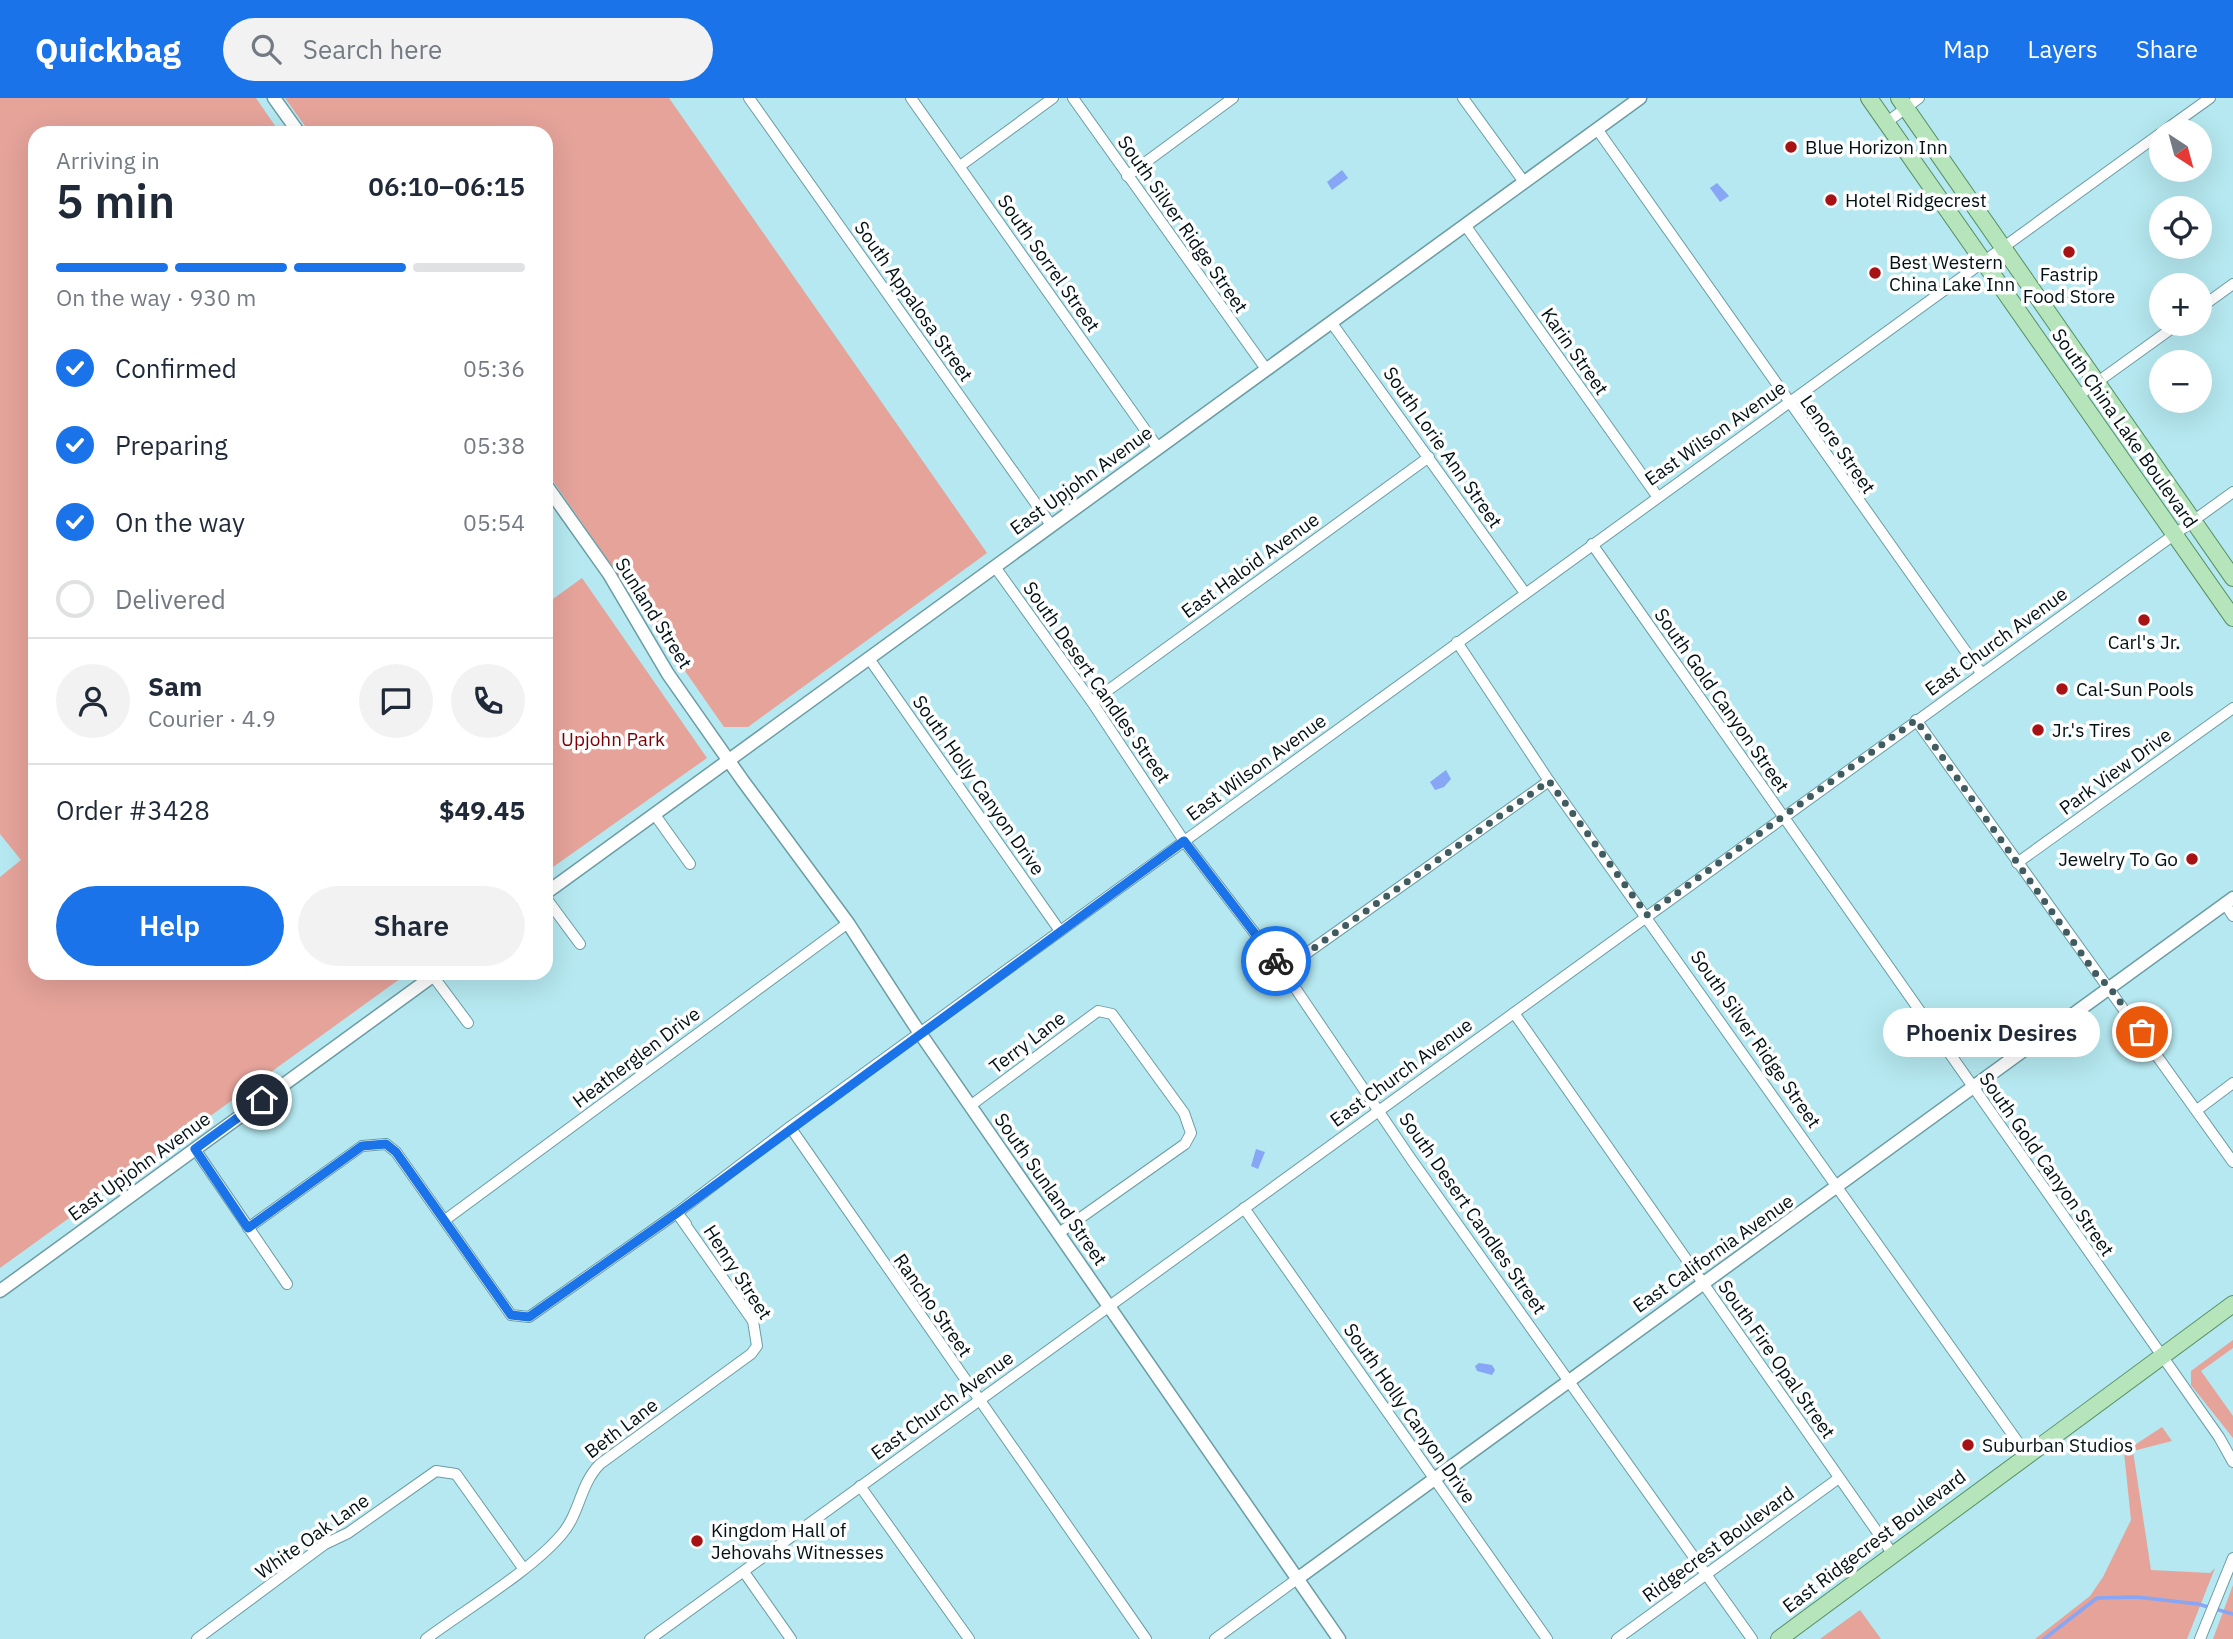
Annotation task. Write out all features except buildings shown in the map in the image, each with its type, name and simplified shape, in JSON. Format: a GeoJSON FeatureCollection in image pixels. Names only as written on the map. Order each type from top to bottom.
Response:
{"type":"FeatureCollection","features":[{"type":"Feature","properties":{"kind":"main road","name":"South China Lake Boulevard"},"geometry":{"type":"LineString","coordinates":[[1868,98],[2233,618]]}},
{"type":"Feature","properties":{"kind":"main road","name":"South China Lake Boulevard"},"geometry":{"type":"LineString","coordinates":[[1902,103],[2233,578]]}},
{"type":"Feature","properties":{"kind":"main road","name":"East Ridgecrest Boulevard"},"geometry":{"type":"LineString","coordinates":[[1779,1639],[1892,1553],[2233,1304]]}},
{"type":"Feature","properties":{"kind":"street"},"geometry":{"type":"LineString","coordinates":[[274,98],[294,126]]}},
{"type":"Feature","properties":{"kind":"street","name":"South Appalosa Street"},"geometry":{"type":"LineString","coordinates":[[749,98],[1051,525]]}},
{"type":"Feature","properties":{"kind":"street","name":"South Sorrel Street"},"geometry":{"type":"LineString","coordinates":[[911,98],[1158,448]]}},
{"type":"Feature","properties":{"kind":"street"},"geometry":{"type":"LineString","coordinates":[[960,166],[1053,98]]}},
{"type":"Feature","properties":{"kind":"street","name":"South Silver Ridge Street"},"geometry":{"type":"LineString","coordinates":[[1073,98],[1266,369]]}},
{"type":"Feature","properties":{"kind":"street"},"geometry":{"type":"LineString","coordinates":[[1127,176],[1233,98]]}},
{"type":"Feature","properties":{"kind":"street"},"geometry":{"type":"LineString","coordinates":[[1463,98],[1524,182]]}},
{"type":"Feature","properties":{"kind":"street","name":"East Upjohn Avenue"},"geometry":{"type":"LineString","coordinates":[[553,890],[1640,98]]}},
{"type":"Feature","properties":{"kind":"street"},"geometry":{"type":"LineString","coordinates":[[1886,122],[1902,103],[1919,98]]}},
{"type":"Feature","properties":{"kind":"street"},"geometry":{"type":"LineString","coordinates":[[2181,119],[2210,98]]}},
{"type":"Feature","properties":{"kind":"street","name":"Lenore Street"},"geometry":{"type":"LineString","coordinates":[[1597,129],[1788,404],[1981,673]]}},
{"type":"Feature","properties":{"kind":"street"},"geometry":{"type":"LineString","coordinates":[[1982,261],[2149,142]]}},
{"type":"Feature","properties":{"kind":"street","name":"Karin Street"},"geometry":{"type":"LineString","coordinates":[[1465,225],[1657,496]]}},
{"type":"Feature","properties":{"kind":"street","name":"East Wilson Avenue"},"geometry":{"type":"LineString","coordinates":[[445,1220],[515,1317],[529,1317],[677,1213],[790,1127],[1982,261]]}},
{"type":"Feature","properties":{"kind":"street"},"geometry":{"type":"LineString","coordinates":[[2212,299],[2233,284]]}},
{"type":"Feature","properties":{"kind":"street","name":"South Lorie Ann Street"},"geometry":{"type":"LineString","coordinates":[[1331,322],[1525,593]]}},
{"type":"Feature","properties":{"kind":"street"},"geometry":{"type":"LineString","coordinates":[[2078,396],[2161,336]]}},
{"type":"Feature","properties":{"kind":"street","name":"East Haloid Avenue"},"geometry":{"type":"LineString","coordinates":[[1092,702],[1429,457]]}},
{"type":"Feature","properties":{"kind":"street","name":"East Church Avenue"},"geometry":{"type":"LineString","coordinates":[[650,1639],[2233,492]]}},
{"type":"Feature","properties":{"kind":"street","name":"Sunland Street"},"geometry":{"type":"LineString","coordinates":[[553,495],[609,574],[651,648],[729,761]]}},
{"type":"Feature","properties":{"kind":"street","name":"South Gold Canyon Street"},"geometry":{"type":"LineString","coordinates":[[1592,544],[2233,1462]]}},
{"type":"Feature","properties":{"kind":"street","name":"South Desert Candles Street"},"geometry":{"type":"LineString","coordinates":[[995,566],[1092,702],[1184,841],[1283,970],[1412,1159],[1752,1639]]}},
{"type":"Feature","properties":{"kind":"street","name":"South Silver Ridge Street"},"geometry":{"type":"LineString","coordinates":[[1457,642],[1549,781],[1647,915],[2027,1455]]}},
{"type":"Feature","properties":{"kind":"street","name":"South Holly Canyon Drive"},"geometry":{"type":"LineString","coordinates":[[870,660],[1060,931]]}},
{"type":"Feature","properties":{"kind":"street","name":"Park View Drive"},"geometry":{"type":"LineString","coordinates":[[2017,863],[2233,708]]}},
{"type":"Feature","properties":{"kind":"street"},"geometry":{"type":"LineString","coordinates":[[1916,720],[2233,1162]]}},
{"type":"Feature","properties":{"kind":"street","name":"South Sunland Street"},"geometry":{"type":"LineString","coordinates":[[729,761],[848,923],[970,1106],[1339,1639]]}},
{"type":"Feature","properties":{"kind":"street"},"geometry":{"type":"LineString","coordinates":[[1283,970],[1549,781]]}},
{"type":"Feature","properties":{"kind":"street"},"geometry":{"type":"LineString","coordinates":[[655,815],[690,863]]}},
{"type":"Feature","properties":{"kind":"street"},"geometry":{"type":"LineString","coordinates":[[2229,901],[2233,916]]}},
{"type":"Feature","properties":{"kind":"street","name":"East California Avenue"},"geometry":{"type":"LineString","coordinates":[[1215,1639],[2229,901]]}},
{"type":"Feature","properties":{"kind":"street"},"geometry":{"type":"LineString","coordinates":[[553,905],[580,944]]}},
{"type":"Feature","properties":{"kind":"street","name":"Heatherglen Drive"},"geometry":{"type":"LineString","coordinates":[[445,1220],[848,923]]}},
{"type":"Feature","properties":{"kind":"street","name":"East Upjohn Avenue"},"geometry":{"type":"LineString","coordinates":[[0,1291],[427,980]]}},
{"type":"Feature","properties":{"kind":"street"},"geometry":{"type":"LineString","coordinates":[[439,980],[468,1023]]}},
{"type":"Feature","properties":{"kind":"street","name":"Terry Lane"},"geometry":{"type":"LineString","coordinates":[[970,1106],[1098,1011],[1107,1012],[1176,1102],[1191,1133],[1185,1144],[1059,1233]]}},
{"type":"Feature","properties":{"kind":"street","name":"South Fire Opal Street"},"geometry":{"type":"LineString","coordinates":[[1514,1013],[1892,1553]]}},
{"type":"Feature","properties":{"kind":"street"},"geometry":{"type":"LineString","coordinates":[[2197,1110],[2233,1083]]}},
{"type":"Feature","properties":{"kind":"street","name":"Rancho Street"},"geometry":{"type":"LineString","coordinates":[[790,1127],[977,1400],[1146,1639]]}},
{"type":"Feature","properties":{"kind":"street"},"geometry":{"type":"LineString","coordinates":[[248,1228],[367,1145],[386,1144],[396,1152],[445,1220]]}},
{"type":"Feature","properties":{"kind":"street"},"geometry":{"type":"LineString","coordinates":[[195,1149],[288,1284]]}},
{"type":"Feature","properties":{"kind":"street","name":"South Holly Canyon Drive"},"geometry":{"type":"LineString","coordinates":[[1244,1208],[1547,1639]]}},
{"type":"Feature","properties":{"kind":"street","name":"Henry Street"},"geometry":{"type":"LineString","coordinates":[[677,1213],[753,1321],[758,1339]]}},
{"type":"Feature","properties":{"kind":"street","name":"Beth Lane"},"geometry":{"type":"LineString","coordinates":[[426,1639],[523,1568],[563,1533],[585,1484],[600,1464],[751,1354],[758,1339]]}},
{"type":"Feature","properties":{"kind":"street","name":"White Oak Lane"},"geometry":{"type":"LineString","coordinates":[[197,1639],[325,1544],[348,1533],[436,1471],[456,1474],[523,1568]]}},
{"type":"Feature","properties":{"kind":"street","name":"Ridgecrest Boulevard"},"geometry":{"type":"LineString","coordinates":[[1617,1639],[1839,1478]]}},
{"type":"Feature","properties":{"kind":"street"},"geometry":{"type":"LineString","coordinates":[[860,1486],[969,1639]]}},
{"type":"Feature","properties":{"kind":"street"},"geometry":{"type":"LineString","coordinates":[[2200,1639],[2233,1558]]}},
{"type":"Feature","properties":{"kind":"street"},"geometry":{"type":"LineString","coordinates":[[744,1572],[791,1639]]}},
{"type":"Feature","properties":{"kind":"green space"},"geometry":{"type":"Polygon","coordinates":[[[0,98],[256,98],[275,126],[28,126],[28,980],[398,980],[0,1268],[0,877],[21,860],[0,834],[0,98]]]}},
{"type":"Feature","properties":{"kind":"green space"},"geometry":{"type":"Polygon","coordinates":[[[285,98],[669,98],[987,553],[748,727],[724,727],[553,481],[553,126],[305,126],[285,98]]]}},
{"type":"Feature","properties":{"kind":"green space","name":"Upjohn Park"},"geometry":{"type":"Polygon","coordinates":[[[582,578],[707,758],[553,867],[553,599],[582,578]]]}},
{"type":"Feature","properties":{"kind":"green space"},"geometry":{"type":"Polygon","coordinates":[[[2233,1340],[2233,1348],[2201,1371],[2233,1416],[2233,1438],[2191,1385],[2191,1371],[2233,1340]]]}},
{"type":"Feature","properties":{"kind":"green space"},"geometry":{"type":"Polygon","coordinates":[[[2162,1427],[2172,1441],[2133,1451],[2151,1570],[2210,1573],[2215,1568],[2187,1639],[2035,1639],[2090,1596],[2103,1577],[2131,1520],[2124,1452],[2162,1427]]]}},
{"type":"Feature","properties":{"kind":"green space"},"geometry":{"type":"Polygon","coordinates":[[[2233,1585],[2233,1639],[2213,1639],[2233,1585]]]}},
{"type":"Feature","properties":{"kind":"green space"},"geometry":{"type":"Polygon","coordinates":[[[1860,1610],[1881,1639],[1820,1639],[1860,1610]]]}},
{"type":"Feature","properties":{"kind":"water"},"geometry":{"type":"Polygon","coordinates":[[[1342,170],[1348,178],[1332,190],[1327,182],[1342,170]]]}},
{"type":"Feature","properties":{"kind":"water"},"geometry":{"type":"Polygon","coordinates":[[[1717,183],[1729,196],[1720,202],[1710,188],[1717,183]]]}},
{"type":"Feature","properties":{"kind":"water"},"geometry":{"type":"Polygon","coordinates":[[[1446,770],[1451,779],[1444,787],[1435,790],[1430,782],[1446,770]]]}},
{"type":"Feature","properties":{"kind":"water"},"geometry":{"type":"Polygon","coordinates":[[[1256,1149],[1265,1152],[1258,1169],[1251,1166],[1256,1149]]]}},
{"type":"Feature","properties":{"kind":"water"},"geometry":{"type":"Polygon","coordinates":[[[1479,1363],[1492,1365],[1495,1370],[1492,1375],[1477,1371],[1475,1366],[1479,1363]]]}},
{"type":"Feature","properties":{"kind":"waterway"},"geometry":{"type":"LineString","coordinates":[[2044,1639],[2097,1598],[2137,1597],[2198,1604],[2233,1614]]}},
{"type":"Feature","properties":{"kind":"way so far"},"geometry":{"type":"LineString","coordinates":[[1276,961],[1283,970],[1549,781],[1647,915],[1916,720],[2098,977],[2110,988],[2142,1032]]}},
{"type":"Feature","properties":{"kind":"place","name":"Blue Horizon Inn"},"geometry":{"type":"Point","coordinates":[1791,147]}},
{"type":"Feature","properties":{"kind":"place","name":"Hotel Ridgecrest"},"geometry":{"type":"Point","coordinates":[1831,200]}},
{"type":"Feature","properties":{"kind":"place","name":"Fastrip Food Store"},"geometry":{"type":"Point","coordinates":[2069,252]}},
{"type":"Feature","properties":{"kind":"place","name":"Best Western China Lake Inn"},"geometry":{"type":"Point","coordinates":[1875,273]}},
{"type":"Feature","properties":{"kind":"place","name":"Carl's Jr."},"geometry":{"type":"Point","coordinates":[2144,620]}},
{"type":"Feature","properties":{"kind":"place","name":"Cal-Sun Pools"},"geometry":{"type":"Point","coordinates":[2062,689]}},
{"type":"Feature","properties":{"kind":"place","name":"Jr.'s Tires"},"geometry":{"type":"Point","coordinates":[2038,730]}},
{"type":"Feature","properties":{"kind":"place","name":"Jewelry To Go"},"geometry":{"type":"Point","coordinates":[2192,859]}},
{"type":"Feature","properties":{"kind":"place","name":"Phoenix Desires"},"geometry":{"type":"Point","coordinates":[2142,1032]}},
{"type":"Feature","properties":{"kind":"place","name":"Suburban Studios"},"geometry":{"type":"Point","coordinates":[1968,1445]}},
{"type":"Feature","properties":{"kind":"place","name":"Kingdom Hall of Jehovahs Witnesses"},"geometry":{"type":"Point","coordinates":[697,1541]}},
{"type":"Feature","properties":{"kind":"route"},"geometry":{"type":"LineString","coordinates":[[262,1100],[195,1149],[248,1228],[362,1146],[386,1144],[396,1152],[511,1315],[529,1317],[677,1213],[790,1127],[1184,841],[1276,961]]}}]}
